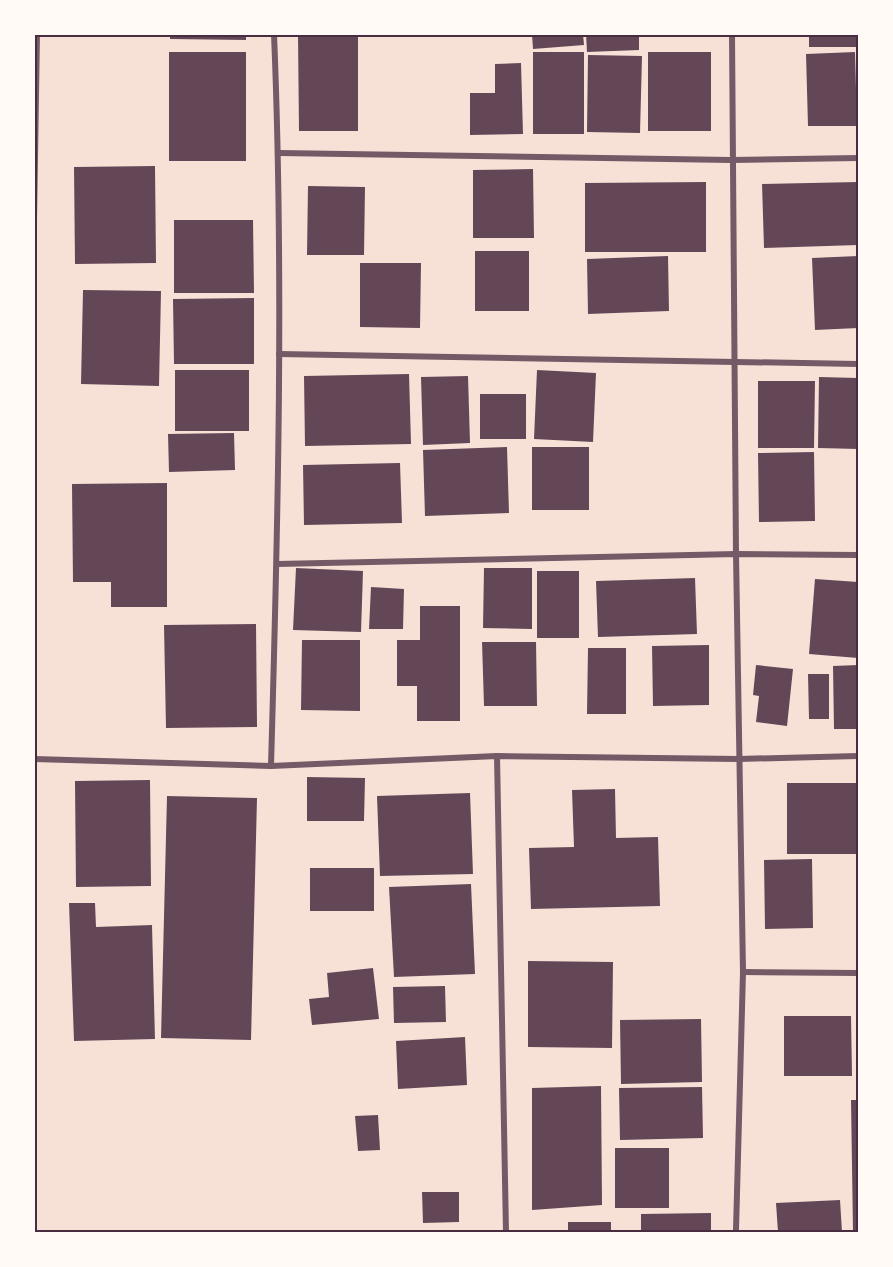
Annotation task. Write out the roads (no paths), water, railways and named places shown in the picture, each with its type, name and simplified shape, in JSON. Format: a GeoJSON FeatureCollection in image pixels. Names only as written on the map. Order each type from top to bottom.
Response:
{"type":"FeatureCollection","features":[{"type":"Feature","properties":{"kind":"street"},"geometry":{"type":"LineString","coordinates":[[34,220],[37,34]]}},
{"type":"Feature","properties":{"kind":"street"},"geometry":{"type":"LineString","coordinates":[[271,766],[277,564],[279,354],[279,153],[274,34]]}},
{"type":"Feature","properties":{"kind":"street"},"geometry":{"type":"LineString","coordinates":[[732,34],[731,160],[743,972],[736,1230]]}},
{"type":"Feature","properties":{"kind":"street"},"geometry":{"type":"LineString","coordinates":[[279,153],[731,160],[858,158]]}},
{"type":"Feature","properties":{"kind":"street"},"geometry":{"type":"LineString","coordinates":[[279,354],[858,364]]}},
{"type":"Feature","properties":{"kind":"street"},"geometry":{"type":"LineString","coordinates":[[277,564],[736,555],[858,555]]}},
{"type":"Feature","properties":{"kind":"street"},"geometry":{"type":"LineString","coordinates":[[497,756],[506,1233]]}},
{"type":"Feature","properties":{"kind":"street"},"geometry":{"type":"LineString","coordinates":[[34,759],[271,766],[497,756],[739,759],[858,756]]}},
{"type":"Feature","properties":{"kind":"street"},"geometry":{"type":"LineString","coordinates":[[743,972],[858,973]]}}]}
